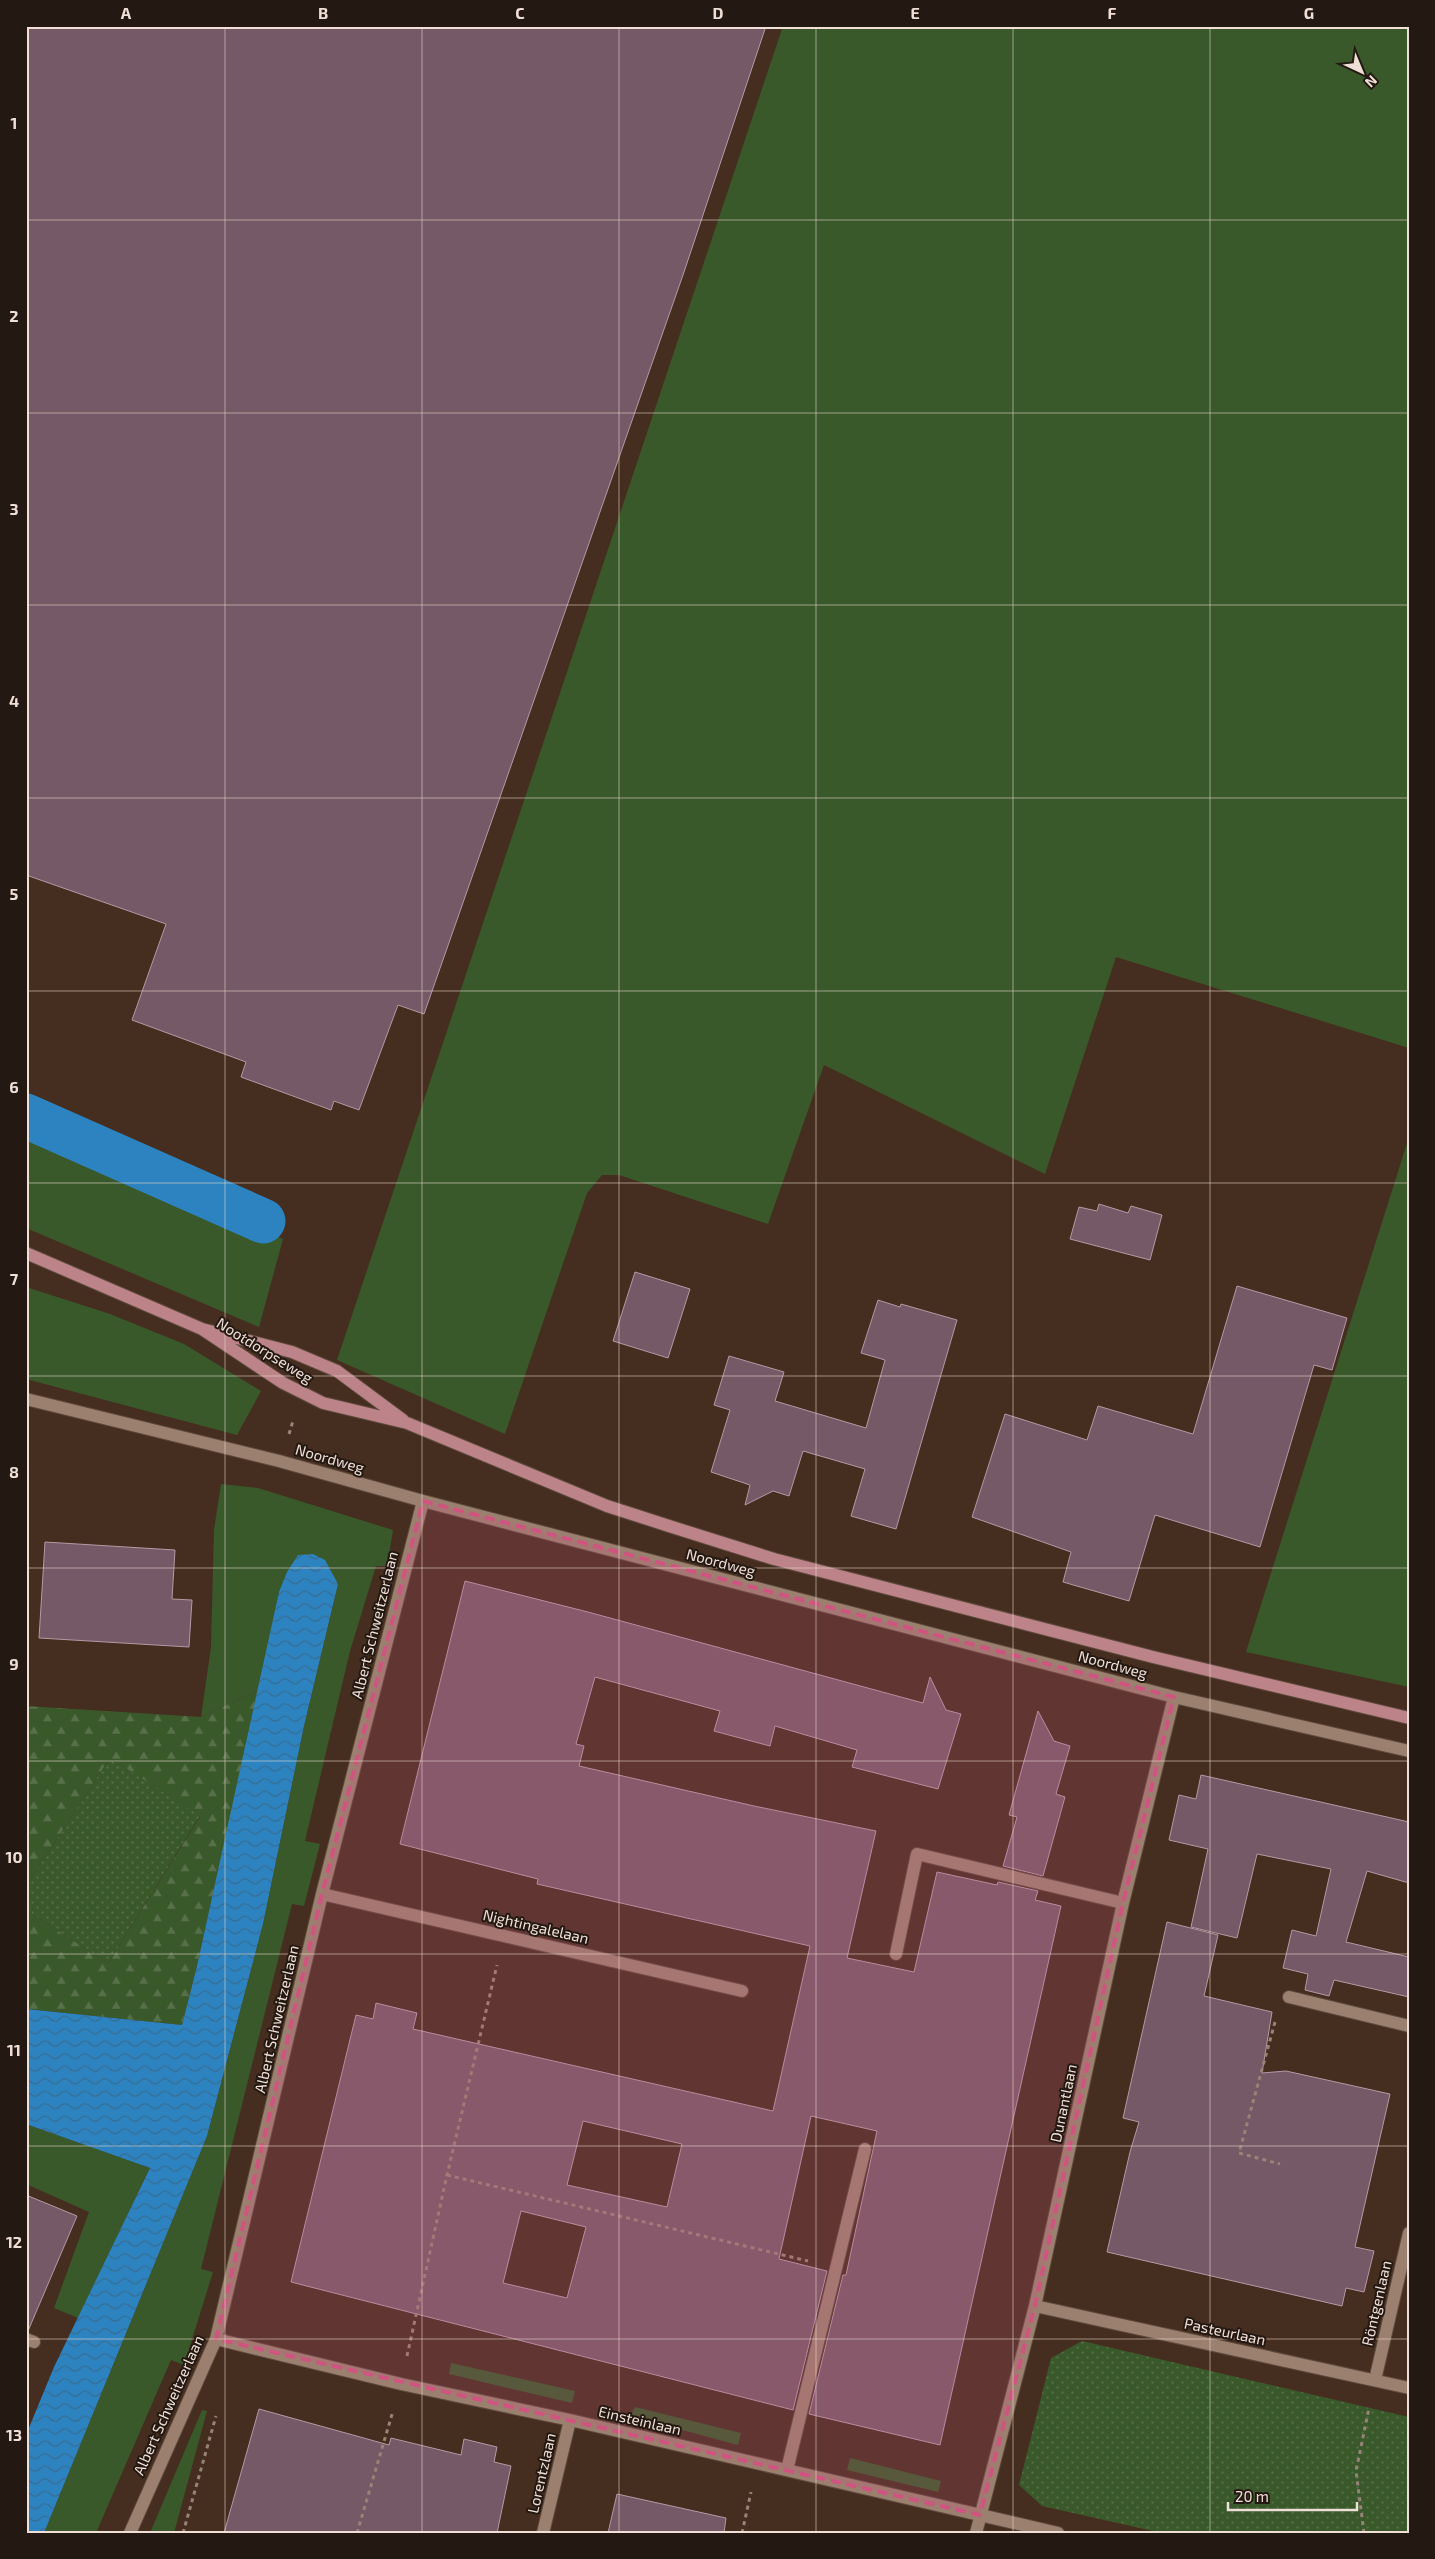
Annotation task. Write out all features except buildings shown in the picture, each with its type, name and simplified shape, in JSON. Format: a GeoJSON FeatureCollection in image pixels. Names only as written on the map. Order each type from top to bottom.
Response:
{"type":"FeatureCollection","features":[{"type":"Feature","properties":{"kind":"main road","name":"Nootdorpseweg"},"geometry":{"type":"LineString","coordinates":[[26,1253],[202,1329],[292,1352],[337,1371],[408,1423]]}},
{"type":"Feature","properties":{"kind":"main road","name":"Nootdorpseweg"},"geometry":{"type":"LineString","coordinates":[[202,1329],[303,1394],[323,1403],[408,1423]]}},
{"type":"Feature","properties":{"kind":"main road","name":"Noordweg"},"geometry":{"type":"LineString","coordinates":[[408,1423],[608,1506],[774,1559],[1153,1657],[1409,1718]]}},
{"type":"Feature","properties":{"kind":"street","name":"Noordweg"},"geometry":{"type":"LineString","coordinates":[[26,1399],[279,1461],[423,1501],[1174,1697],[1409,1751]]}},
{"type":"Feature","properties":{"kind":"street","name":"Albert Schweitzerlaan"},"geometry":{"type":"LineString","coordinates":[[130,2533],[216,2339],[322,1894],[423,1501]]}},
{"type":"Feature","properties":{"kind":"street","name":"Dunantlaan"},"geometry":{"type":"LineString","coordinates":[[976,2533],[1035,2306],[1123,1903],[1174,1697]]}},
{"type":"Feature","properties":{"kind":"street"},"geometry":{"type":"LineString","coordinates":[[896,1954],[918,1854],[1123,1903]]}},
{"type":"Feature","properties":{"kind":"street","name":"Nightingalelaan"},"geometry":{"type":"LineString","coordinates":[[322,1894],[742,1992]]}},
{"type":"Feature","properties":{"kind":"street"},"geometry":{"type":"LineString","coordinates":[[1289,1998],[1409,2026]]}},
{"type":"Feature","properties":{"kind":"street"},"geometry":{"type":"LineString","coordinates":[[787,2470],[838,2269],[865,2149]]}},
{"type":"Feature","properties":{"kind":"street","name":"Röntgenlaan"},"geometry":{"type":"LineString","coordinates":[[1374,2380],[1409,2233]]}},
{"type":"Feature","properties":{"kind":"street","name":"Pasteurlaan"},"geometry":{"type":"LineString","coordinates":[[1035,2306],[1409,2388]]}},
{"type":"Feature","properties":{"kind":"street","name":"Einsteinlaan"},"geometry":{"type":"LineString","coordinates":[[216,2339],[401,2384],[570,2420],[1058,2533]]}},
{"type":"Feature","properties":{"kind":"street","name":"Lorentzlaan"},"geometry":{"type":"LineString","coordinates":[[543,2533],[570,2420]]}},
{"type":"Feature","properties":{"kind":"path"},"geometry":{"type":"LineString","coordinates":[[357,2533],[401,2384],[447,2175],[504,1935]]}},
{"type":"Feature","properties":{"kind":"path"},"geometry":{"type":"LineString","coordinates":[[1280,2164],[1239,2153],[1281,2001],[1289,1998]]}},
{"type":"Feature","properties":{"kind":"path"},"geometry":{"type":"LineString","coordinates":[[447,2175],[838,2269]]}},
{"type":"Feature","properties":{"kind":"path"},"geometry":{"type":"LineString","coordinates":[[1364,2533],[1356,2471],[1374,2380]]}},
{"type":"Feature","properties":{"kind":"path"},"geometry":{"type":"LineString","coordinates":[[183,2533],[218,2410]]}},
{"type":"Feature","properties":{"kind":"path"},"geometry":{"type":"LineString","coordinates":[[742,2533],[758,2464]]}},
{"type":"Feature","properties":{"kind":"highlighted area"},"geometry":{"type":"Polygon","coordinates":[[[423,1501],[1174,1697],[1123,1903],[1035,2306],[980,2515],[216,2339],[322,1894],[423,1501]]]}},
{"type":"Feature","properties":{"kind":"green space"},"geometry":{"type":"Polygon","coordinates":[[[783,26],[1409,26],[1409,1048],[1116,957],[1045,1174],[824,1065],[768,1224],[619,1175],[602,1175],[587,1193],[505,1434],[337,1360],[783,26]]]}},
{"type":"Feature","properties":{"kind":"green space"},"geometry":{"type":"Polygon","coordinates":[[[26,1131],[283,1239],[259,1327],[26,1228],[26,1131]]]}},
{"type":"Feature","properties":{"kind":"green space"},"geometry":{"type":"Polygon","coordinates":[[[1409,1137],[1409,1687],[1246,1652],[1409,1137]]]}},
{"type":"Feature","properties":{"kind":"green space"},"geometry":{"type":"Polygon","coordinates":[[[26,1287],[110,1314],[184,1344],[261,1391],[237,1435],[26,1379],[26,1287]]]}},
{"type":"Feature","properties":{"kind":"green space"},"geometry":{"type":"Polygon","coordinates":[[[221,1484],[258,1488],[393,1530],[387,1566],[376,1566],[350,1651],[305,1841],[320,1844],[304,1906],[292,1904],[201,2269],[213,2272],[184,2365],[171,2360],[96,2533],[44,2533],[207,2136],[263,1924],[304,1726],[338,1584],[279,1592],[259,1690],[201,1717],[211,1647],[214,1530],[221,1484]]]}},
{"type":"Feature","properties":{"kind":"green space"},"geometry":{"type":"Polygon","coordinates":[[[259,1690],[182,2025],[26,2009],[26,1910],[108,1963],[200,1817],[110,1758],[26,1886],[26,1706],[201,1717],[259,1690]]]}},
{"type":"Feature","properties":{"kind":"green space"},"geometry":{"type":"Polygon","coordinates":[[[110,1758],[200,1816],[108,1963],[26,1910],[26,1886],[110,1758]]]}},
{"type":"Feature","properties":{"kind":"green space"},"geometry":{"type":"Polygon","coordinates":[[[26,2124],[150,2168],[78,2318],[54,2308],[89,2212],[26,2184],[26,2124]]]}},
{"type":"Feature","properties":{"kind":"green space"},"geometry":{"type":"Polygon","coordinates":[[[1082,2341],[1409,2417],[1409,2533],[1162,2533],[1042,2506],[1019,2485],[1051,2358],[1082,2341]]]}},
{"type":"Feature","properties":{"kind":"green space"},"geometry":{"type":"Polygon","coordinates":[[[451,2363],[575,2391],[572,2403],[449,2374],[451,2363]]]}},
{"type":"Feature","properties":{"kind":"green space"},"geometry":{"type":"Polygon","coordinates":[[[635,2407],[741,2433],[738,2445],[630,2416],[635,2407]]]}},
{"type":"Feature","properties":{"kind":"green space"},"geometry":{"type":"Polygon","coordinates":[[[202,2410],[207,2411],[174,2533],[150,2533],[202,2410]]]}},
{"type":"Feature","properties":{"kind":"green space"},"geometry":{"type":"Polygon","coordinates":[[[850,2458],[941,2481],[938,2492],[847,2470],[850,2458]]]}},
{"type":"Feature","properties":{"kind":"water"},"geometry":{"type":"Polygon","coordinates":[[[313,1554],[325,1560],[338,1584],[304,1726],[263,1924],[207,2136],[44,2533],[26,2533],[26,2435],[54,2367],[150,2168],[26,2124],[26,2009],[182,2025],[197,1966],[279,1592],[287,1572],[298,1555],[313,1554]]]}},
{"type":"Feature","properties":{"kind":"waterway"},"geometry":{"type":"LineString","coordinates":[[26,1116],[263,1221]]}}]}
